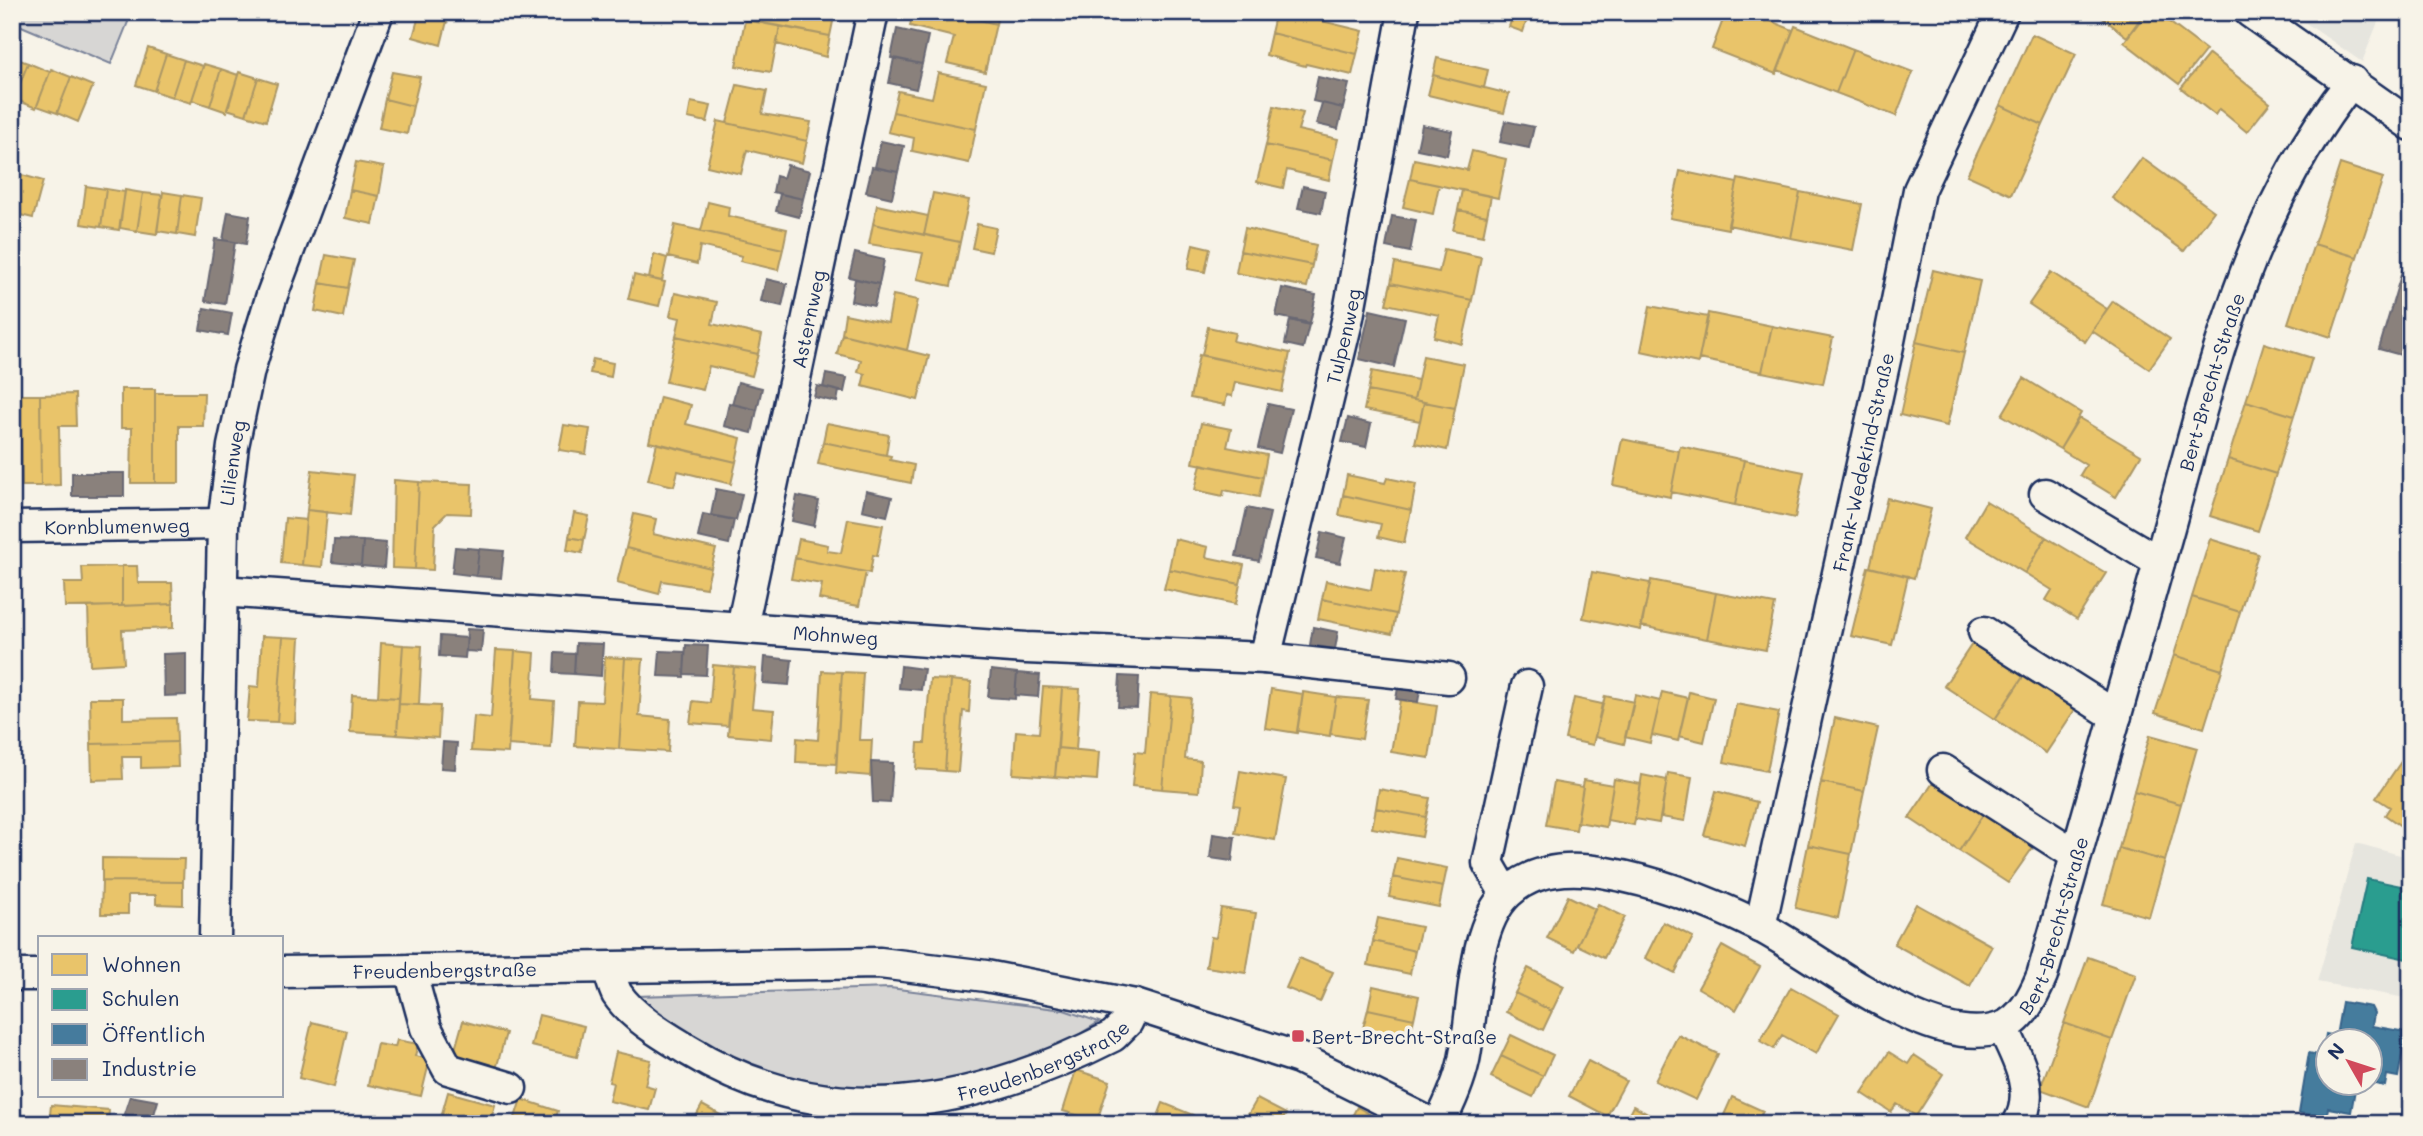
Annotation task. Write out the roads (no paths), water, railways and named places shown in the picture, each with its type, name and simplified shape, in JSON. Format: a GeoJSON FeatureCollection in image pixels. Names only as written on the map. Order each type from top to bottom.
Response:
{"type":"FeatureCollection","features":[{"type":"Feature","properties":{"kind":"street","name":"Lilienweg"},"geometry":{"type":"LineString","coordinates":[[215,936],[223,524],[233,446],[253,358],[272,295],[378,12]]}},
{"type":"Feature","properties":{"kind":"street","name":"Asternweg"},"geometry":{"type":"LineString","coordinates":[[742,627],[873,12]]}},
{"type":"Feature","properties":{"kind":"street","name":"Tulpenweg"},"geometry":{"type":"LineString","coordinates":[[1265,658],[1348,317],[1404,12]]}},
{"type":"Feature","properties":{"kind":"street","name":"Frank-Wedekind-Straße"},"geometry":{"type":"LineString","coordinates":[[1760,927],[1854,490],[1888,346],[1919,190],[2003,12]]}},
{"type":"Feature","properties":{"kind":"street"},"geometry":{"type":"LineString","coordinates":[[2250,12],[2352,81],[2411,125]]}},
{"type":"Feature","properties":{"kind":"street","name":"Bert-Brecht-Straße"},"geometry":{"type":"LineString","coordinates":[[1439,1124],[1459,1082],[1482,942],[1492,914],[1506,894],[1520,883],[1541,873],[1586,870],[1632,877],[1693,897],[1760,927],[1864,991],[1935,1024],[1979,1032],[2003,1028],[2020,1014],[2033,997],[2076,855],[2236,293],[2288,174],[2325,115],[2352,81]]}},
{"type":"Feature","properties":{"kind":"street"},"geometry":{"type":"LineString","coordinates":[[2045,494],[2159,562]]}},
{"type":"Feature","properties":{"kind":"street","name":"Kornblumenweg"},"geometry":{"type":"LineString","coordinates":[[12,527],[223,524]]}},
{"type":"Feature","properties":{"kind":"street","name":"Mohnweg"},"geometry":{"type":"LineString","coordinates":[[221,591],[1026,648],[1265,658],[1449,678]]}},
{"type":"Feature","properties":{"kind":"street"},"geometry":{"type":"LineString","coordinates":[[1984,632],[2116,716]]}},
{"type":"Feature","properties":{"kind":"street"},"geometry":{"type":"LineString","coordinates":[[1506,894],[1488,863],[1527,686]]}},
{"type":"Feature","properties":{"kind":"street"},"geometry":{"type":"LineString","coordinates":[[1943,770],[2076,855]]}},
{"type":"Feature","properties":{"kind":"street","name":"Freudenbergstraße"},"geometry":{"type":"LineString","coordinates":[[284,972],[880,963],[986,976],[1135,1005],[1299,1058],[1432,1124]]}},
{"type":"Feature","properties":{"kind":"street","name":"Freudenbergstraße"},"geometry":{"type":"LineString","coordinates":[[608,969],[618,994],[632,1009],[704,1061],[744,1082],[788,1097],[897,1114],[999,1087],[1072,1057],[1113,1037],[1128,1023],[1135,1005]]}},
{"type":"Feature","properties":{"kind":"street"},"geometry":{"type":"LineString","coordinates":[[410,970],[426,1028],[448,1069],[511,1088]]}},
{"type":"Feature","properties":{"kind":"street"},"geometry":{"type":"LineString","coordinates":[[12,975],[38,975]]}},
{"type":"Feature","properties":{"kind":"street"},"geometry":{"type":"LineString","coordinates":[[2003,1028],[2023,1069],[2025,1111],[2018,1124]]}},
{"type":"Feature","properties":{"kind":"place","name":"Bert-Brecht-Straße"},"geometry":{"type":"Point","coordinates":[1298,1036]}}]}
